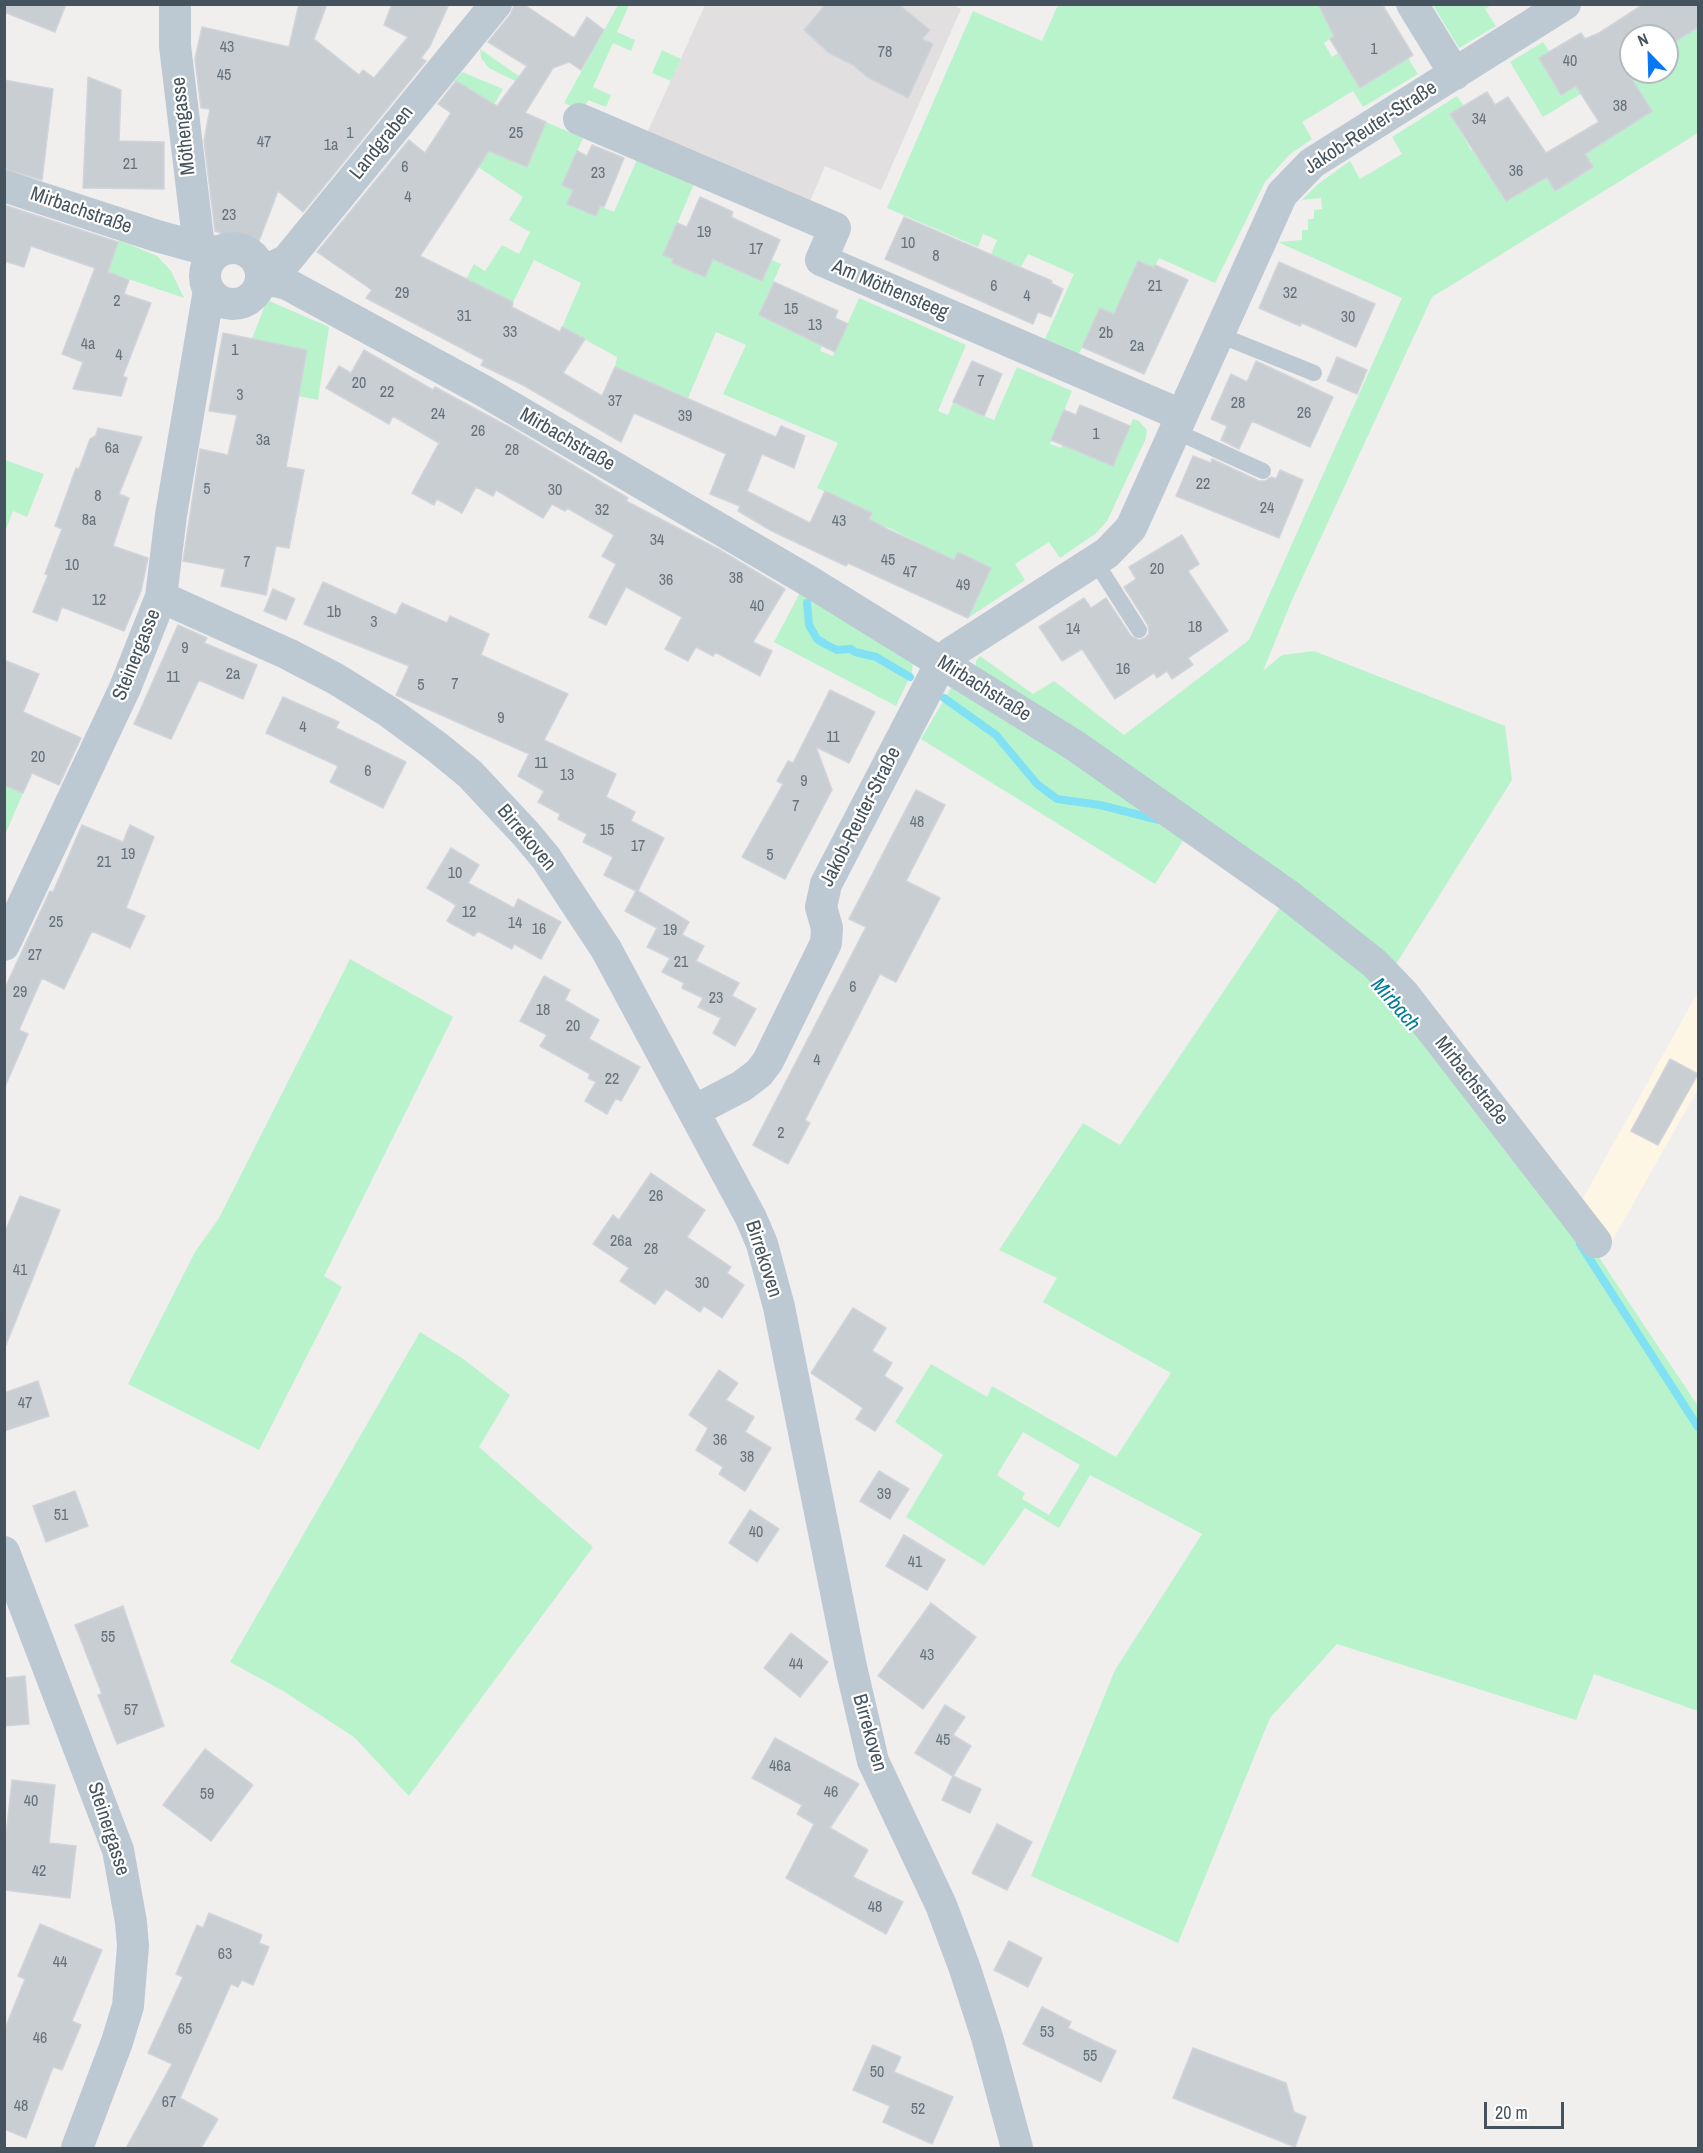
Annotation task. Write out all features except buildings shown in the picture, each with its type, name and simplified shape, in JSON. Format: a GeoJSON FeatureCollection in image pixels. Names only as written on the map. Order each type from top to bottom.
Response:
{"type":"FeatureCollection","features":[{"type":"Feature","properties":{"kind":"street","name":"Möthengasse"},"geometry":{"type":"LineString","coordinates":[[175,4],[175,46],[208,250]]}},
{"type":"Feature","properties":{"kind":"street","name":"Landgraben"},"geometry":{"type":"LineString","coordinates":[[260,278],[287,260],[496,4]]}},
{"type":"Feature","properties":{"kind":"street"},"geometry":{"type":"LineString","coordinates":[[1412,4],[1455,74]]}},
{"type":"Feature","properties":{"kind":"street","name":"Jakob-Reuter-Straße"},"geometry":{"type":"LineString","coordinates":[[694,1111],[742,1086],[759,1073],[768,1061],[826,943],[827,928],[821,907],[826,884],[941,663],[951,653],[1117,546],[1131,528],[1282,194],[1297,176],[1329,151],[1565,4]]}},
{"type":"Feature","properties":{"kind":"street","name":"Am Möthensteeg"},"geometry":{"type":"LineString","coordinates":[[579,118],[835,228],[821,260],[1178,423]]}},
{"type":"Feature","properties":{"kind":"street","name":"Mirbachstraße"},"geometry":{"type":"LineString","coordinates":[[4,186],[157,236],[208,250],[245,251],[258,264],[260,278],[287,284],[482,390],[807,580],[1074,745],[1288,895],[1374,963],[1403,993],[1596,1242]]}},
{"type":"Feature","properties":{"kind":"street","name":"Mirbachstraße"},"geometry":{"type":"LineString","coordinates":[[157,236],[172,245],[217,293]]}},
{"type":"Feature","properties":{"kind":"street"},"geometry":{"type":"LineString","coordinates":[[208,250],[206,271],[217,293],[250,298],[260,278]]}},
{"type":"Feature","properties":{"kind":"street","name":"Steinergasse"},"geometry":{"type":"LineString","coordinates":[[4,945],[115,708],[161,597],[171,515],[201,344],[217,293]]}},
{"type":"Feature","properties":{"kind":"street","name":"Birrekoven"},"geometry":{"type":"LineString","coordinates":[[161,597],[288,654],[336,679],[389,712],[470,774],[526,834],[606,949],[694,1111],[762,1244],[779,1307],[851,1667],[873,1761],[949,1926],[987,2037],[1017,2148]]}},
{"type":"Feature","properties":{"kind":"street","name":"Steinergasse"},"geometry":{"type":"LineString","coordinates":[[4,1552],[118,1850],[131,1922],[133,1946],[128,2006],[117,2042],[77,2148]]}},
{"type":"Feature","properties":{"kind":"lane"},"geometry":{"type":"LineString","coordinates":[[1217,334],[1314,373]]}},
{"type":"Feature","properties":{"kind":"lane"},"geometry":{"type":"LineString","coordinates":[[1178,423],[1263,471]]}},
{"type":"Feature","properties":{"kind":"lane"},"geometry":{"type":"LineString","coordinates":[[1095,561],[1139,630]]}},
{"type":"Feature","properties":{"kind":"shaded area"},"geometry":{"type":"Polygon","coordinates":[[[951,4],[961,9],[881,190],[825,166],[808,206],[647,133],[705,5],[951,4]]]}},
{"type":"Feature","properties":{"kind":"shaded area"},"geometry":{"type":"Polygon","coordinates":[[[1698,992],[1698,1089],[1607,1250],[1577,1209],[1698,992]]]}},
{"type":"Feature","properties":{"kind":"green space"},"geometry":{"type":"Polygon","coordinates":[[[618,5],[629,5],[617,32],[635,40],[631,51],[613,43],[593,87],[611,95],[606,107],[588,100],[583,111],[564,103],[618,5]]]}},
{"type":"Feature","properties":{"kind":"green space"},"geometry":{"type":"Polygon","coordinates":[[[1058,5],[1318,5],[1334,36],[1324,43],[1332,57],[1338,53],[1360,88],[1408,58],[1418,74],[1363,107],[1353,91],[1302,122],[1312,139],[1289,155],[1265,182],[1215,283],[1159,258],[1154,268],[1138,261],[1130,321],[1100,308],[1079,354],[1045,339],[1074,274],[1028,254],[1021,267],[991,254],[997,240],[983,234],[978,247],[887,208],[973,11],[1042,41],[1058,5]]]}},
{"type":"Feature","properties":{"kind":"green space"},"geometry":{"type":"Polygon","coordinates":[[[1433,5],[1491,5],[1485,9],[1496,26],[1459,48],[1433,5]]]}},
{"type":"Feature","properties":{"kind":"green space"},"geometry":{"type":"Polygon","coordinates":[[[1609,27],[1619,44],[1619,81],[1581,94],[1543,117],[1510,62],[1543,42],[1550,52],[1539,58],[1562,95],[1614,59],[1599,33],[1609,27]]]}},
{"type":"Feature","properties":{"kind":"green space"},"geometry":{"type":"Polygon","coordinates":[[[1698,27],[1698,133],[1432,297],[1292,600],[1263,671],[1282,655],[1314,651],[1505,726],[1512,780],[1391,972],[976,667],[976,661],[980,656],[1033,694],[1054,681],[1124,735],[1249,640],[1402,298],[1278,242],[1302,240],[1302,230],[1308,230],[1308,219],[1314,219],[1314,210],[1322,209],[1321,198],[1302,200],[1318,184],[1350,161],[1360,179],[1402,154],[1392,137],[1457,96],[1464,106],[1451,115],[1471,150],[1508,128],[1479,157],[1505,201],[1547,177],[1555,191],[1593,167],[1574,136],[1599,121],[1610,138],[1652,111],[1635,84],[1679,84],[1679,39],[1698,27]]]}},
{"type":"Feature","properties":{"kind":"green space"},"geometry":{"type":"Polygon","coordinates":[[[480,49],[539,90],[537,92],[489,68],[481,58],[480,49]]]}},
{"type":"Feature","properties":{"kind":"green space"},"geometry":{"type":"Polygon","coordinates":[[[662,50],[681,59],[671,81],[652,73],[662,50]]]}},
{"type":"Feature","properties":{"kind":"green space"},"geometry":{"type":"Polygon","coordinates":[[[462,72],[503,89],[494,105],[454,81],[462,72]]]}},
{"type":"Feature","properties":{"kind":"green space"},"geometry":{"type":"Polygon","coordinates":[[[546,122],[583,138],[562,185],[573,190],[567,204],[600,206],[614,212],[639,155],[696,179],[664,255],[673,259],[672,263],[705,277],[721,239],[732,260],[730,267],[762,281],[772,260],[781,264],[759,315],[822,346],[820,351],[833,356],[859,298],[966,345],[938,411],[948,415],[953,403],[994,420],[1017,367],[1072,391],[1050,444],[1061,448],[1063,445],[1113,466],[1133,419],[1139,421],[1147,430],[1146,438],[1107,521],[1095,534],[1060,558],[1049,542],[1015,564],[1025,580],[968,618],[991,568],[958,552],[949,571],[933,550],[889,528],[880,525],[875,535],[864,530],[871,513],[817,488],[838,443],[723,394],[746,345],[716,332],[688,398],[615,367],[617,357],[562,327],[581,283],[534,260],[513,302],[466,279],[474,264],[485,271],[502,245],[519,254],[530,232],[509,220],[523,197],[478,167],[471,140],[546,122]]]}},
{"type":"Feature","properties":{"kind":"green space"},"geometry":{"type":"Polygon","coordinates":[[[119,240],[157,256],[171,271],[184,298],[108,272],[119,240]]]}},
{"type":"Feature","properties":{"kind":"green space"},"geometry":{"type":"Polygon","coordinates":[[[267,300],[329,327],[318,400],[299,396],[252,339],[267,300]]]}},
{"type":"Feature","properties":{"kind":"green space"},"geometry":{"type":"Polygon","coordinates":[[[5,460],[44,474],[27,517],[13,511],[5,532],[5,460]]]}},
{"type":"Feature","properties":{"kind":"green space"},"geometry":{"type":"Polygon","coordinates":[[[803,587],[913,662],[912,672],[896,706],[774,642],[803,587]]]}},
{"type":"Feature","properties":{"kind":"green space"},"geometry":{"type":"Polygon","coordinates":[[[954,683],[1190,830],[1155,884],[921,739],[954,683]]]}},
{"type":"Feature","properties":{"kind":"green space"},"geometry":{"type":"Polygon","coordinates":[[[5,785],[23,793],[5,835],[5,785]]]}},
{"type":"Feature","properties":{"kind":"green space"},"geometry":{"type":"Polygon","coordinates":[[[1285,900],[1382,976],[1588,1241],[1698,1406],[1698,1711],[1594,1674],[1576,1720],[1337,1644],[1270,1718],[1178,1943],[1031,1876],[1115,1670],[1202,1534],[1090,1475],[1059,1528],[1025,1508],[984,1566],[906,1517],[943,1455],[895,1422],[931,1364],[987,1397],[992,1386],[1116,1457],[1171,1373],[1043,1302],[1057,1278],[999,1250],[1083,1123],[1120,1145],[1285,900]],[[1023,1432],[997,1475],[1025,1493],[1022,1499],[1049,1515],[1080,1465],[1023,1432]]]}},
{"type":"Feature","properties":{"kind":"green space"},"geometry":{"type":"Polygon","coordinates":[[[350,959],[453,1017],[324,1276],[342,1287],[259,1450],[128,1384],[195,1252],[219,1218],[350,959]]]}},
{"type":"Feature","properties":{"kind":"green space"},"geometry":{"type":"Polygon","coordinates":[[[420,1332],[462,1358],[510,1395],[479,1447],[593,1547],[409,1796],[354,1737],[283,1691],[230,1662],[420,1332]]]}},
{"type":"Feature","properties":{"kind":"waterway","name":"Mirbach"},"geometry":{"type":"LineString","coordinates":[[807,603],[809,625],[817,639],[837,650],[851,649],[876,657],[910,677]]}},
{"type":"Feature","properties":{"kind":"waterway","name":"Mirbach"},"geometry":{"type":"LineString","coordinates":[[944,698],[996,735],[1037,784],[1057,799],[1100,805],[1159,820]]}},
{"type":"Feature","properties":{"kind":"waterway","name":"Mirbach"},"geometry":{"type":"LineString","coordinates":[[1580,1244],[1698,1427]]}}]}
